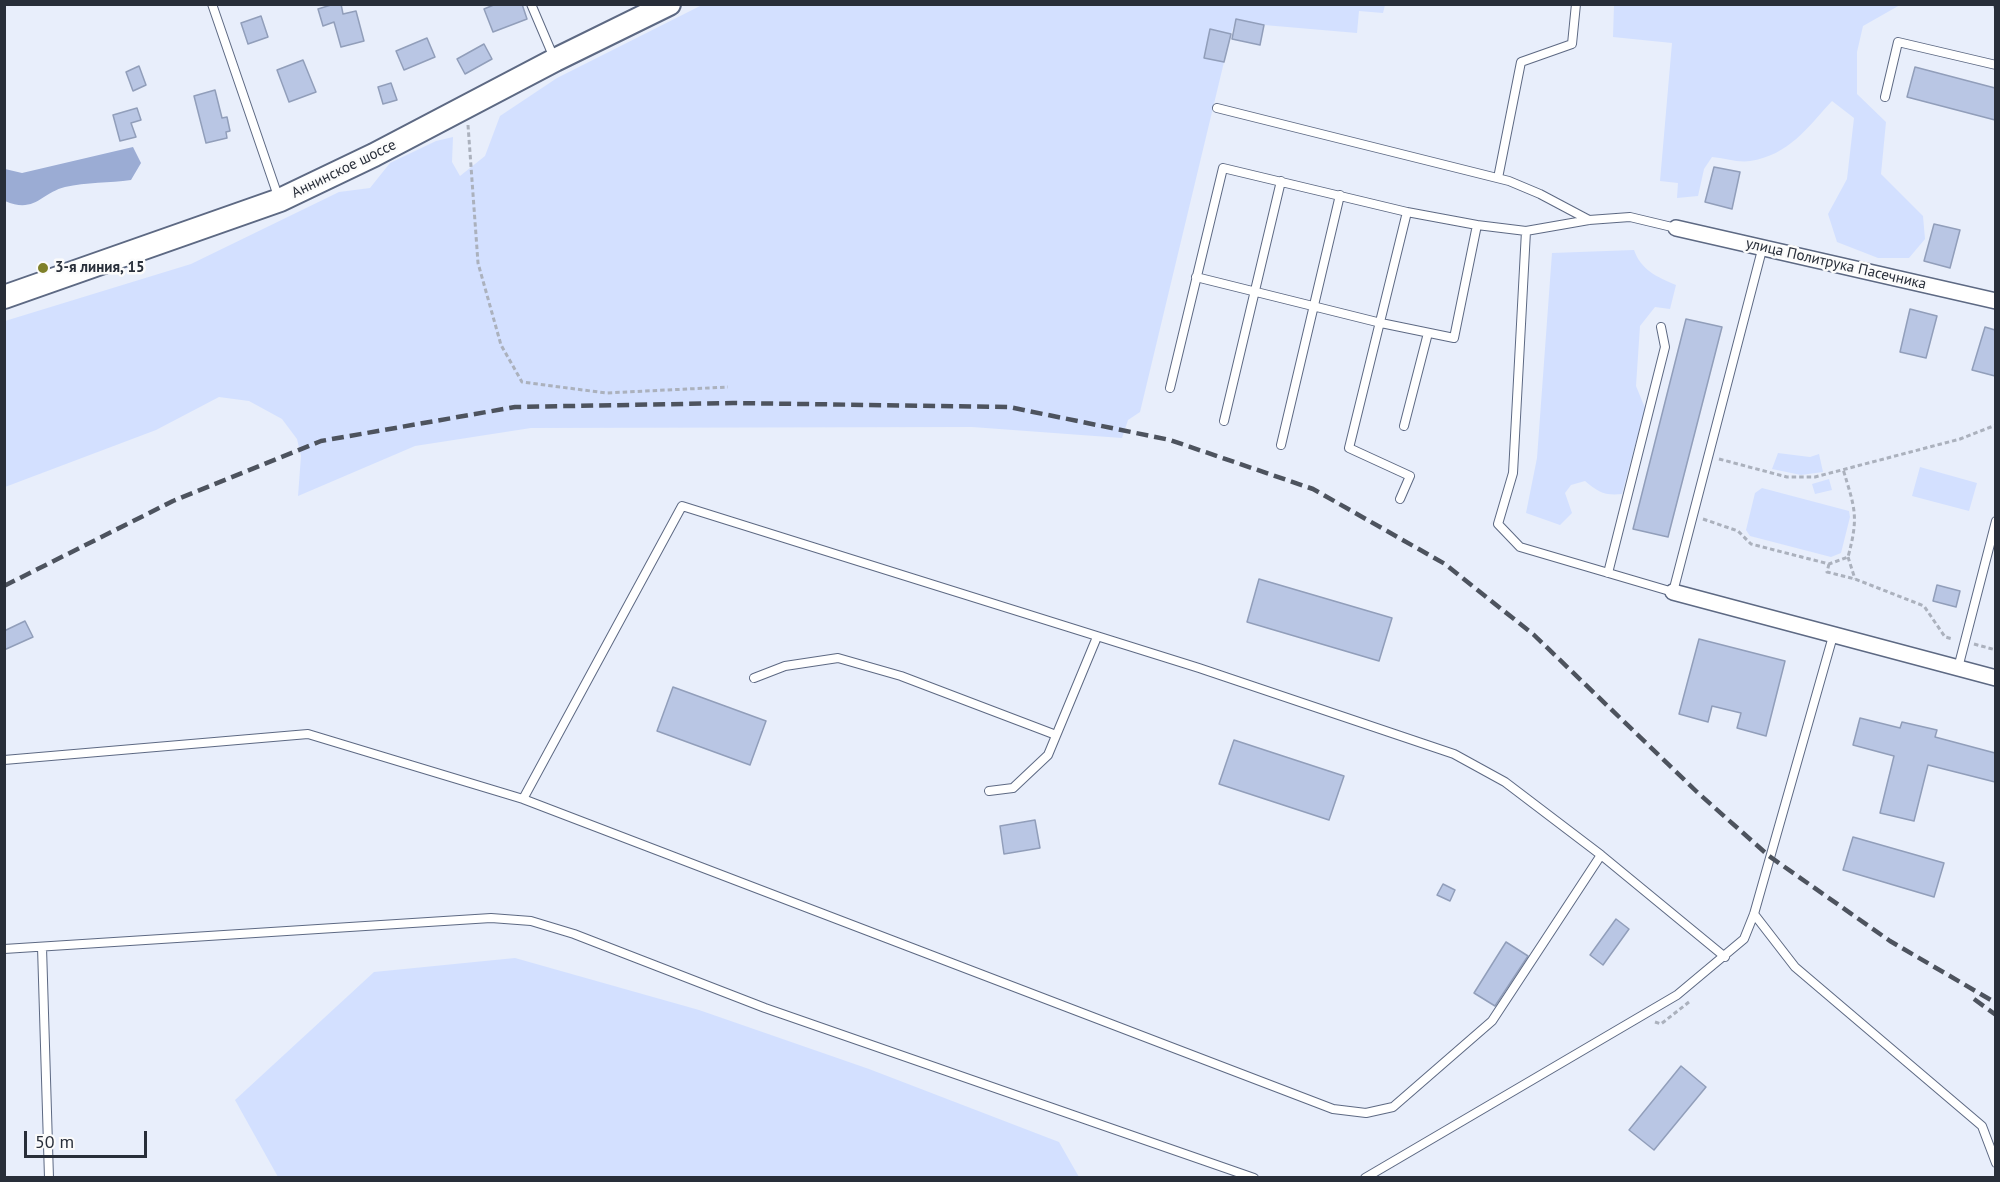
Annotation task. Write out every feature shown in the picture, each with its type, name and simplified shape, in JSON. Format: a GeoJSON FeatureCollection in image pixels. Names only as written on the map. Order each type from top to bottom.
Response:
{"type":"FeatureCollection","features":[{"type":"Feature","properties":{"kind":"main road","name":"Аннинское шоссе"},"geometry":{"type":"LineString","coordinates":[[4,297],[280,200],[669,4]]}},
{"type":"Feature","properties":{"kind":"street","name":"улица Политрука Пасечника"},"geometry":{"type":"LineString","coordinates":[[1676,228],[1763,246],[1995,301]]}},
{"type":"Feature","properties":{"kind":"street"},"geometry":{"type":"LineString","coordinates":[[1673,592],[1995,678]]}},
{"type":"Feature","properties":{"kind":"lane"},"geometry":{"type":"LineString","coordinates":[[212,4],[280,200]]}},
{"type":"Feature","properties":{"kind":"lane"},"geometry":{"type":"LineString","coordinates":[[531,4],[555,60]]}},
{"type":"Feature","properties":{"kind":"lane"},"geometry":{"type":"LineString","coordinates":[[1498,178],[1521,62],[1572,44],[1576,4]]}},
{"type":"Feature","properties":{"kind":"lane"},"geometry":{"type":"LineString","coordinates":[[1885,97],[1898,42],[1995,64]]}},
{"type":"Feature","properties":{"kind":"lane"},"geometry":{"type":"LineString","coordinates":[[1217,108],[1498,178],[1540,194],[1589,220]]}},
{"type":"Feature","properties":{"kind":"lane"},"geometry":{"type":"LineString","coordinates":[[1170,388],[1222,168],[1407,213],[1477,225],[1526,231],[1589,220],[1630,217],[1676,228]]}},
{"type":"Feature","properties":{"kind":"lane"},"geometry":{"type":"LineString","coordinates":[[1224,421],[1281,181]]}},
{"type":"Feature","properties":{"kind":"lane"},"geometry":{"type":"LineString","coordinates":[[1281,445],[1340,195]]}},
{"type":"Feature","properties":{"kind":"lane"},"geometry":{"type":"LineString","coordinates":[[1400,499],[1410,476],[1349,448],[1407,213]]}},
{"type":"Feature","properties":{"kind":"lane"},"geometry":{"type":"LineString","coordinates":[[1197,277],[1381,323],[1454,338],[1477,225]]}},
{"type":"Feature","properties":{"kind":"lane"},"geometry":{"type":"LineString","coordinates":[[1526,231],[1513,473],[1498,524],[1520,547],[1673,592],[1763,246]]}},
{"type":"Feature","properties":{"kind":"lane"},"geometry":{"type":"LineString","coordinates":[[1608,573],[1665,347],[1661,327]]}},
{"type":"Feature","properties":{"kind":"lane"},"geometry":{"type":"LineString","coordinates":[[1404,426],[1428,333]]}},
{"type":"Feature","properties":{"kind":"lane"},"geometry":{"type":"LineString","coordinates":[[522,799],[682,506],[1097,637],[1454,754],[1505,782],[1601,855],[1725,957]]}},
{"type":"Feature","properties":{"kind":"lane"},"geometry":{"type":"LineString","coordinates":[[1958,669],[1995,521]]}},
{"type":"Feature","properties":{"kind":"lane"},"geometry":{"type":"LineString","coordinates":[[1365,1178],[1677,995],[1744,939],[1754,914],[1833,636]]}},
{"type":"Feature","properties":{"kind":"lane"},"geometry":{"type":"LineString","coordinates":[[989,791],[1013,788],[1048,755],[1097,637]]}},
{"type":"Feature","properties":{"kind":"lane"},"geometry":{"type":"LineString","coordinates":[[754,678],[785,666],[838,658],[901,676],[1056,735]]}},
{"type":"Feature","properties":{"kind":"lane"},"geometry":{"type":"LineString","coordinates":[[4,760],[308,734],[522,799],[1333,1109],[1366,1113],[1393,1107],[1492,1021],[1601,855]]}},
{"type":"Feature","properties":{"kind":"lane"},"geometry":{"type":"LineString","coordinates":[[1754,914],[1795,967],[1982,1126],[1995,1163]]}},
{"type":"Feature","properties":{"kind":"lane"},"geometry":{"type":"LineString","coordinates":[[4,949],[491,918],[531,921],[574,934],[765,1008],[1254,1178]]}},
{"type":"Feature","properties":{"kind":"lane"},"geometry":{"type":"LineString","coordinates":[[42,947],[48,1178]]}},
{"type":"Feature","properties":{"kind":"path"},"geometry":{"type":"LineString","coordinates":[[1994,4],[1995,11]]}},
{"type":"Feature","properties":{"kind":"path"},"geometry":{"type":"LineString","coordinates":[[466,108],[478,263],[501,345],[522,382],[606,393],[728,387]]}},
{"type":"Feature","properties":{"kind":"path"},"geometry":{"type":"LineString","coordinates":[[1708,456],[1799,478],[1960,439],[1995,425]]}},
{"type":"Feature","properties":{"kind":"path"},"geometry":{"type":"LineString","coordinates":[[1843,469],[1855,509],[1856,526],[1848,557],[1856,579]]}},
{"type":"Feature","properties":{"kind":"path"},"geometry":{"type":"LineString","coordinates":[[1693,516],[1738,531],[1751,544],[1829,564],[1848,557]]}},
{"type":"Feature","properties":{"kind":"path"},"geometry":{"type":"LineString","coordinates":[[1829,564],[1827,572],[1856,579],[1924,606],[1945,637],[1995,650]]}},
{"type":"Feature","properties":{"kind":"shaded area"},"geometry":{"type":"Polygon","coordinates":[[[702,5],[1385,5],[1383,13],[1359,11],[1357,33],[1264,25],[1236,19],[1231,34],[1210,29],[1204,57],[1224,62],[1140,412],[1128,420],[1122,438],[972,427],[531,428],[415,446],[298,496],[301,456],[297,439],[282,419],[249,401],[219,397],[156,430],[5,487],[5,321],[191,264],[339,192],[370,188],[390,163],[436,141],[453,137],[452,162],[460,176],[485,156],[500,116],[557,78],[702,5]]]}},
{"type":"Feature","properties":{"kind":"shaded area"},"geometry":{"type":"Polygon","coordinates":[[[1614,5],[1900,5],[1863,26],[1857,52],[1857,94],[1886,122],[1881,174],[1923,216],[1925,239],[1909,258],[1878,258],[1837,242],[1828,214],[1847,179],[1854,118],[1832,101],[1796,139],[1776,153],[1746,161],[1712,157],[1704,169],[1698,196],[1677,198],[1678,183],[1660,181],[1672,43],[1613,37],[1614,5]]]}},
{"type":"Feature","properties":{"kind":"shaded area"},"geometry":{"type":"Polygon","coordinates":[[[133,147],[141,163],[131,180],[65,187],[31,204],[15,204],[5,201],[5,169],[22,173],[133,147]]]}},
{"type":"Feature","properties":{"kind":"shaded area"},"geometry":{"type":"Polygon","coordinates":[[[1634,250],[1645,268],[1676,285],[1670,309],[1655,307],[1640,326],[1636,386],[1645,408],[1622,494],[1602,492],[1585,481],[1571,485],[1565,493],[1572,513],[1560,525],[1526,513],[1537,458],[1552,253],[1634,250]]]}},
{"type":"Feature","properties":{"kind":"shaded area"},"geometry":{"type":"Polygon","coordinates":[[[1778,453],[1810,457],[1819,454],[1823,472],[1801,475],[1772,469],[1778,453]]]}},
{"type":"Feature","properties":{"kind":"shaded area"},"geometry":{"type":"Polygon","coordinates":[[[1920,467],[1977,483],[1969,511],[1912,496],[1920,467]]]}},
{"type":"Feature","properties":{"kind":"shaded area"},"geometry":{"type":"Polygon","coordinates":[[[1829,479],[1832,490],[1815,494],[1812,484],[1829,479]]]}},
{"type":"Feature","properties":{"kind":"shaded area"},"geometry":{"type":"Polygon","coordinates":[[[1762,488],[1849,511],[1850,517],[1841,553],[1831,557],[1750,536],[1746,530],[1755,493],[1762,488]]]}},
{"type":"Feature","properties":{"kind":"shaded area"},"geometry":{"type":"Polygon","coordinates":[[[515,958],[699,1010],[869,1069],[1059,1142],[1079,1177],[278,1177],[235,1100],[374,972],[515,958]]]}},
{"type":"Feature","properties":{"kind":"building"},"geometry":{"type":"Polygon","coordinates":[[[341,4],[343,14],[356,11],[364,41],[341,47],[334,22],[323,26],[318,9],[341,4]]]}},
{"type":"Feature","properties":{"kind":"building"},"geometry":{"type":"Polygon","coordinates":[[[496,4],[522,4],[527,19],[493,32],[484,9],[496,4]]]}},
{"type":"Feature","properties":{"kind":"building"},"geometry":{"type":"Polygon","coordinates":[[[261,16],[268,37],[248,44],[241,23],[261,16]]]}},
{"type":"Feature","properties":{"kind":"building"},"geometry":{"type":"Polygon","coordinates":[[[1236,19],[1264,25],[1260,45],[1232,39],[1236,19]]]}},
{"type":"Feature","properties":{"kind":"building"},"geometry":{"type":"Polygon","coordinates":[[[1210,29],[1231,34],[1224,62],[1204,58],[1210,29]]]}},
{"type":"Feature","properties":{"kind":"building"},"geometry":{"type":"Polygon","coordinates":[[[427,38],[435,57],[404,70],[396,51],[427,38]]]}},
{"type":"Feature","properties":{"kind":"building"},"geometry":{"type":"Polygon","coordinates":[[[484,44],[492,59],[465,74],[457,59],[484,44]]]}},
{"type":"Feature","properties":{"kind":"building"},"geometry":{"type":"Polygon","coordinates":[[[303,60],[316,92],[289,102],[277,70],[303,60]]]}},
{"type":"Feature","properties":{"kind":"building"},"geometry":{"type":"Polygon","coordinates":[[[139,66],[146,85],[133,91],[126,72],[139,66]]]}},
{"type":"Feature","properties":{"kind":"building"},"geometry":{"type":"Polygon","coordinates":[[[1915,67],[1995,88],[1995,120],[1907,97],[1915,67]]]}},
{"type":"Feature","properties":{"kind":"building"},"geometry":{"type":"Polygon","coordinates":[[[391,83],[397,100],[383,104],[378,87],[391,83]]]}},
{"type":"Feature","properties":{"kind":"building"},"geometry":{"type":"Polygon","coordinates":[[[215,90],[222,118],[227,117],[230,131],[226,132],[227,138],[206,143],[194,96],[215,90]]]}},
{"type":"Feature","properties":{"kind":"building"},"geometry":{"type":"Polygon","coordinates":[[[137,108],[141,120],[131,123],[136,137],[120,141],[113,115],[137,108]]]}},
{"type":"Feature","properties":{"kind":"building"},"geometry":{"type":"Polygon","coordinates":[[[1714,167],[1740,172],[1732,209],[1705,202],[1714,167]]]}},
{"type":"Feature","properties":{"kind":"building"},"geometry":{"type":"Polygon","coordinates":[[[1934,224],[1960,230],[1950,268],[1924,261],[1934,224]]]}},
{"type":"Feature","properties":{"kind":"building"},"geometry":{"type":"Polygon","coordinates":[[[1910,309],[1937,316],[1926,358],[1900,352],[1910,309]]]}},
{"type":"Feature","properties":{"kind":"building"},"geometry":{"type":"Polygon","coordinates":[[[1686,319],[1722,327],[1668,537],[1633,529],[1686,319]]]}},
{"type":"Feature","properties":{"kind":"building"},"geometry":{"type":"Polygon","coordinates":[[[1985,327],[1995,330],[1995,376],[1972,370],[1985,327]]]}},
{"type":"Feature","properties":{"kind":"building"},"geometry":{"type":"Polygon","coordinates":[[[1259,579],[1392,618],[1379,661],[1247,622],[1259,579]]]}},
{"type":"Feature","properties":{"kind":"building"},"geometry":{"type":"Polygon","coordinates":[[[1937,585],[1960,591],[1956,607],[1933,601],[1937,585]]]}},
{"type":"Feature","properties":{"kind":"building"},"geometry":{"type":"Polygon","coordinates":[[[25,621],[33,637],[4,650],[4,631],[25,621]]]}},
{"type":"Feature","properties":{"kind":"building"},"geometry":{"type":"Polygon","coordinates":[[[1699,639],[1785,661],[1766,736],[1737,728],[1741,713],[1712,706],[1708,722],[1679,714],[1699,639]]]}},
{"type":"Feature","properties":{"kind":"building"},"geometry":{"type":"Polygon","coordinates":[[[673,687],[766,721],[750,765],[657,731],[673,687]]]}},
{"type":"Feature","properties":{"kind":"building"},"geometry":{"type":"Polygon","coordinates":[[[1860,718],[1900,728],[1902,722],[1937,730],[1935,737],[1995,753],[1995,782],[1928,765],[1914,821],[1880,813],[1894,756],[1853,745],[1860,718]]]}},
{"type":"Feature","properties":{"kind":"building"},"geometry":{"type":"Polygon","coordinates":[[[1234,740],[1344,776],[1329,820],[1219,784],[1234,740]]]}},
{"type":"Feature","properties":{"kind":"building"},"geometry":{"type":"Polygon","coordinates":[[[1035,820],[1040,848],[1004,854],[1000,826],[1035,820]]]}},
{"type":"Feature","properties":{"kind":"building"},"geometry":{"type":"Polygon","coordinates":[[[1853,837],[1944,863],[1934,897],[1843,870],[1853,837]]]}},
{"type":"Feature","properties":{"kind":"building"},"geometry":{"type":"Polygon","coordinates":[[[1443,884],[1455,890],[1450,901],[1437,895],[1443,884]]]}},
{"type":"Feature","properties":{"kind":"building"},"geometry":{"type":"Polygon","coordinates":[[[1616,919],[1629,929],[1603,965],[1590,955],[1616,919]]]}},
{"type":"Feature","properties":{"kind":"building"},"geometry":{"type":"Polygon","coordinates":[[[1506,942],[1528,956],[1495,1006],[1474,993],[1506,942]]]}},
{"type":"Feature","properties":{"kind":"building"},"geometry":{"type":"Polygon","coordinates":[[[1681,1066],[1706,1087],[1654,1150],[1629,1130],[1681,1066]]]}},
{"type":"Feature","properties":{"kind":"railway"},"geometry":{"type":"LineString","coordinates":[[4,586],[173,501],[321,441],[515,407],[733,403],[1009,407],[1170,440],[1313,489],[1445,564],[1534,635],[1697,792],[1769,856],[1890,941],[1996,1003]]}},
{"type":"Feature","properties":{"kind":"railway"},"geometry":{"type":"LineString","coordinates":[[1974,999],[1996,1015]]}},
{"type":"Feature","properties":{"kind":"place","name":"3-я линия, 15"},"geometry":{"type":"Point","coordinates":[43,268]}}]}
